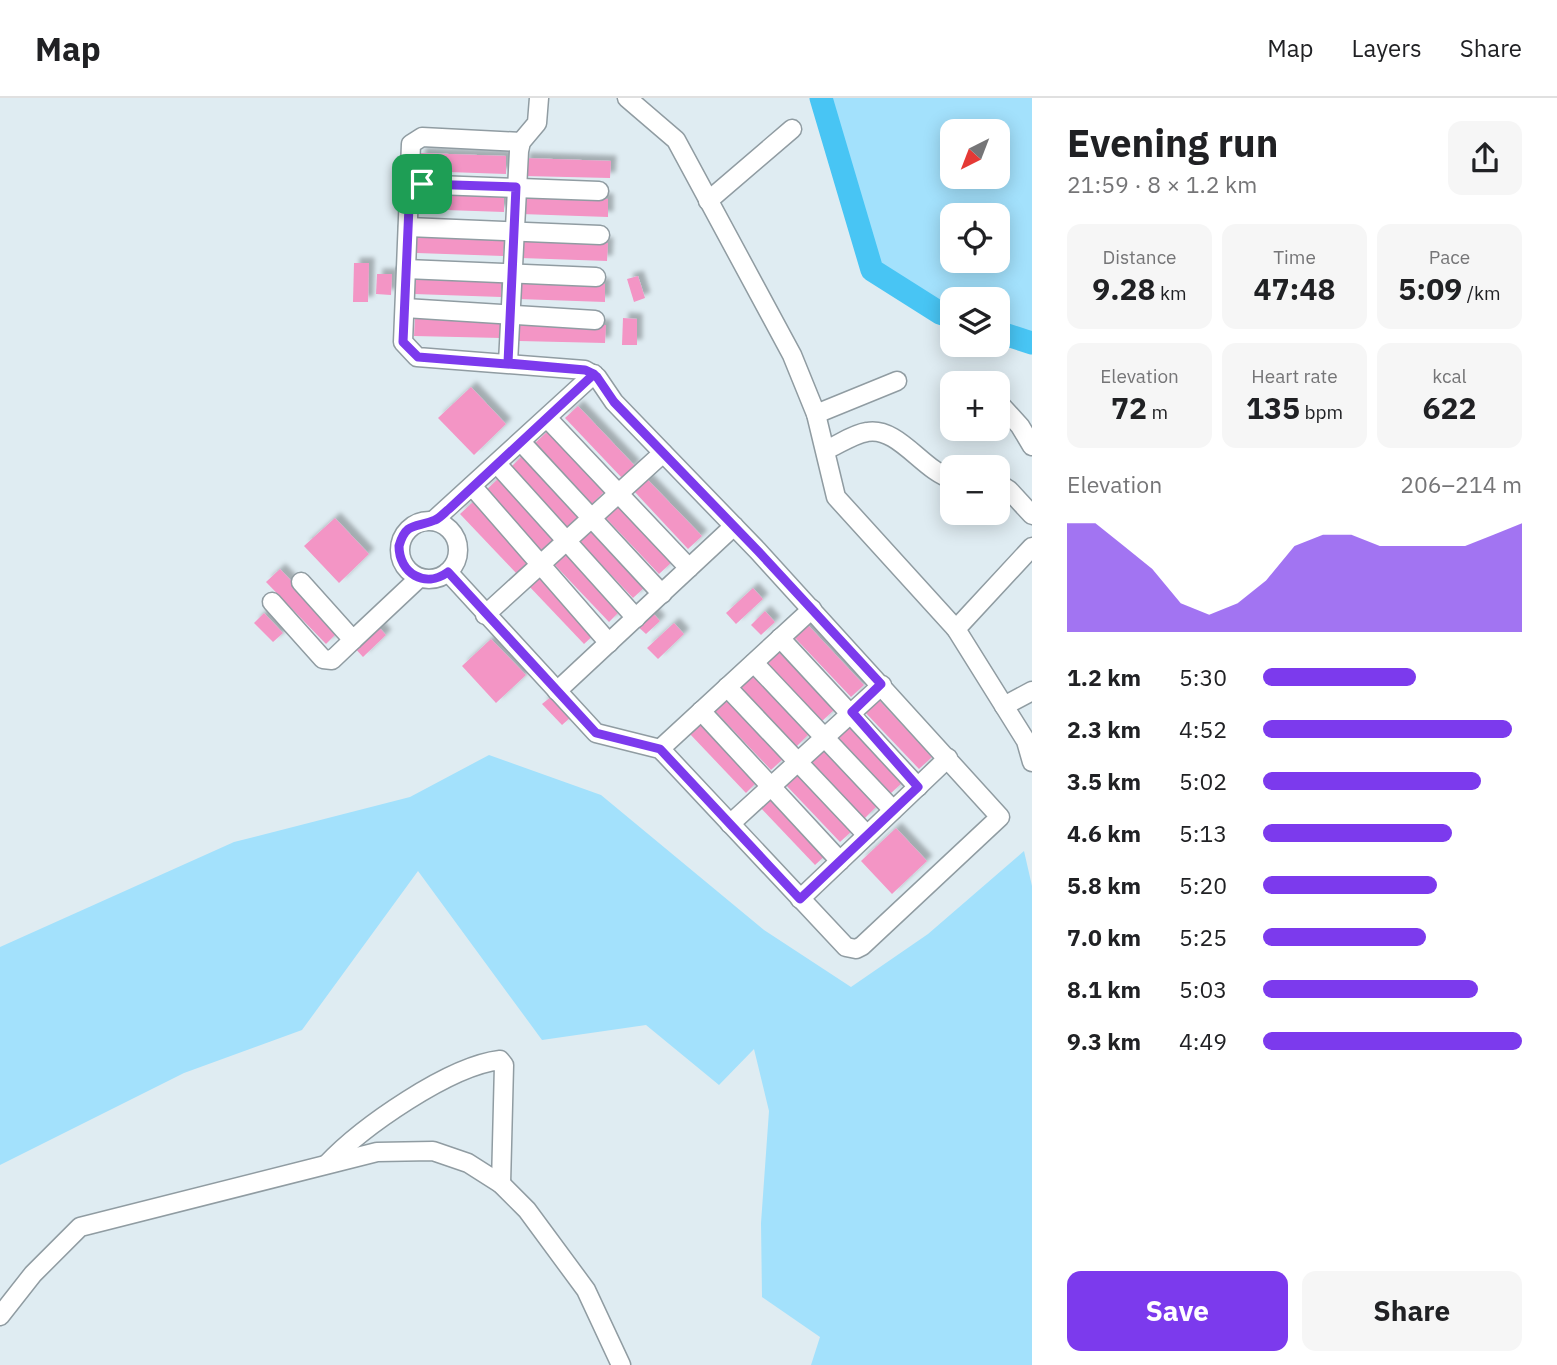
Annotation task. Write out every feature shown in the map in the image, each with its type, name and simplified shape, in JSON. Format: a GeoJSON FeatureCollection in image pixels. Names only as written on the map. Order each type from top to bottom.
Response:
{"type":"FeatureCollection","features":[{"type":"Feature","properties":{"kind":"street"},"geometry":{"type":"LineString","coordinates":[[508,363],[516,187],[522,142],[537,123],[539,98]]}},
{"type":"Feature","properties":{"kind":"street"},"geometry":{"type":"LineString","coordinates":[[627,98],[676,140],[792,355],[816,414],[836,497],[956,629],[1026,741],[1031,756]]}},
{"type":"Feature","properties":{"kind":"street"},"geometry":{"type":"LineString","coordinates":[[708,201],[792,129]]}},
{"type":"Feature","properties":{"kind":"street"},"geometry":{"type":"LineString","coordinates":[[448,572],[596,733],[660,749],[846,947],[856,949],[1000,817],[812,609],[614,402],[594,374],[585,370],[418,357],[403,342],[411,144],[422,137],[522,142]]}},
{"type":"Feature","properties":{"kind":"street"},"geometry":{"type":"LineString","coordinates":[[410,184],[599,191]]}},
{"type":"Feature","properties":{"kind":"street"},"geometry":{"type":"LineString","coordinates":[[408,228],[600,235]]}},
{"type":"Feature","properties":{"kind":"street"},"geometry":{"type":"LineString","coordinates":[[406,269],[596,277]]}},
{"type":"Feature","properties":{"kind":"street"},"geometry":{"type":"LineString","coordinates":[[405,308],[595,320]]}},
{"type":"Feature","properties":{"kind":"street"},"geometry":{"type":"LineString","coordinates":[[433,521],[498,465],[594,374]]}},
{"type":"Feature","properties":{"kind":"street"},"geometry":{"type":"LineString","coordinates":[[816,414],[897,382]]}},
{"type":"Feature","properties":{"kind":"street"},"geometry":{"type":"LineString","coordinates":[[1010,415],[1032,446]]}},
{"type":"Feature","properties":{"kind":"street"},"geometry":{"type":"LineString","coordinates":[[548,419],[689,568]]}},
{"type":"Feature","properties":{"kind":"street"},"geometry":{"type":"LineString","coordinates":[[826,450],[868,431],[911,448],[934,472],[940,474]]}},
{"type":"Feature","properties":{"kind":"street"},"geometry":{"type":"LineString","coordinates":[[522,443],[662,594]]}},
{"type":"Feature","properties":{"kind":"street"},"geometry":{"type":"LineString","coordinates":[[485,615],[663,453]]}},
{"type":"Feature","properties":{"kind":"street"},"geometry":{"type":"LineString","coordinates":[[498,465],[636,618]]}},
{"type":"Feature","properties":{"kind":"street"},"geometry":{"type":"LineString","coordinates":[[472,486],[609,643]]}},
{"type":"Feature","properties":{"kind":"street"},"geometry":{"type":"LineString","coordinates":[[1010,491],[1032,516]]}},
{"type":"Feature","properties":{"kind":"street"},"geometry":{"type":"LineString","coordinates":[[433,521],[446,526],[457,542],[458,556],[448,572],[437,578],[419,578],[404,566],[399,546],[409,529],[420,522],[433,521]]}},
{"type":"Feature","properties":{"kind":"street"},"geometry":{"type":"LineString","coordinates":[[557,691],[734,526]]}},
{"type":"Feature","properties":{"kind":"street"},"geometry":{"type":"LineString","coordinates":[[956,629],[1032,547]]}},
{"type":"Feature","properties":{"kind":"street"},"geometry":{"type":"LineString","coordinates":[[272,602],[323,659],[332,660],[419,578]]}},
{"type":"Feature","properties":{"kind":"street"},"geometry":{"type":"LineString","coordinates":[[301,582],[353,640]]}},
{"type":"Feature","properties":{"kind":"street"},"geometry":{"type":"LineString","coordinates":[[660,749],[812,609]]}},
{"type":"Feature","properties":{"kind":"street"},"geometry":{"type":"LineString","coordinates":[[780,638],[852,712],[918,787]]}},
{"type":"Feature","properties":{"kind":"street"},"geometry":{"type":"LineString","coordinates":[[754,663],[893,810]]}},
{"type":"Feature","properties":{"kind":"street"},"geometry":{"type":"LineString","coordinates":[[730,824],[881,684]]}},
{"type":"Feature","properties":{"kind":"street"},"geometry":{"type":"LineString","coordinates":[[727,687],[867,835]]}},
{"type":"Feature","properties":{"kind":"street"},"geometry":{"type":"LineString","coordinates":[[1004,706],[1032,691]]}},
{"type":"Feature","properties":{"kind":"street"},"geometry":{"type":"LineString","coordinates":[[701,711],[840,861]]}},
{"type":"Feature","properties":{"kind":"street"},"geometry":{"type":"LineString","coordinates":[[800,899],[948,758]]}},
{"type":"Feature","properties":{"kind":"street"},"geometry":{"type":"LineString","coordinates":[[326,1165],[346,1144],[439,1083],[500,1060],[504,1065],[501,1184]]}},
{"type":"Feature","properties":{"kind":"street"},"geometry":{"type":"LineString","coordinates":[[0,1316],[33,1274],[80,1227],[377,1152],[433,1151],[468,1163],[501,1184],[527,1210],[586,1290],[621,1365]]}},
{"type":"Feature","properties":{"kind":"shaded area"},"geometry":{"type":"Polygon","coordinates":[[[821,98],[1032,98],[1032,343],[1010,336],[1010,287],[940,287],[940,313],[872,270],[821,98]]]}},
{"type":"Feature","properties":{"kind":"shaded area"},"geometry":{"type":"Polygon","coordinates":[[[489,755],[601,795],[764,930],[851,987],[928,934],[1024,851],[1032,886],[1032,1365],[811,1365],[820,1337],[762,1297],[761,1223],[769,1111],[754,1049],[719,1085],[646,1025],[542,1040],[418,871],[302,1030],[184,1073],[0,1165],[0,947],[234,842],[410,797],[489,755]]]}},
{"type":"Feature","properties":{"kind":"building"},"geometry":{"type":"Polygon","coordinates":[[[420,153],[506,156],[506,174],[419,171],[420,153]]]}},
{"type":"Feature","properties":{"kind":"building"},"geometry":{"type":"Polygon","coordinates":[[[524,158],[611,161],[610,178],[524,176],[524,158]]]}},
{"type":"Feature","properties":{"kind":"building"},"geometry":{"type":"Polygon","coordinates":[[[418,191],[504,194],[504,212],[417,209],[418,191]]]}},
{"type":"Feature","properties":{"kind":"building"},"geometry":{"type":"Polygon","coordinates":[[[522,196],[608,199],[608,217],[521,214],[522,196]]]}},
{"type":"Feature","properties":{"kind":"building"},"geometry":{"type":"Polygon","coordinates":[[[417,235],[504,238],[503,256],[417,253],[417,235]]]}},
{"type":"Feature","properties":{"kind":"building"},"geometry":{"type":"Polygon","coordinates":[[[521,240],[608,243],[607,261],[521,258],[521,240]]]}},
{"type":"Feature","properties":{"kind":"building"},"geometry":{"type":"Polygon","coordinates":[[[354,263],[369,263],[368,302],[353,302],[354,263]]]}},
{"type":"Feature","properties":{"kind":"building"},"geometry":{"type":"Polygon","coordinates":[[[377,274],[392,274],[391,295],[376,294],[377,274]]]}},
{"type":"Feature","properties":{"kind":"building"},"geometry":{"type":"Polygon","coordinates":[[[414,276],[501,279],[501,297],[414,294],[414,276]]]}},
{"type":"Feature","properties":{"kind":"building"},"geometry":{"type":"Polygon","coordinates":[[[638,276],[645,298],[634,302],[627,279],[638,276]]]}},
{"type":"Feature","properties":{"kind":"building"},"geometry":{"type":"Polygon","coordinates":[[[519,281],[605,284],[605,302],[518,299],[519,281]]]}},
{"type":"Feature","properties":{"kind":"building"},"geometry":{"type":"Polygon","coordinates":[[[415,318],[501,320],[501,338],[414,336],[415,318]]]}},
{"type":"Feature","properties":{"kind":"building"},"geometry":{"type":"Polygon","coordinates":[[[623,318],[637,319],[637,345],[622,345],[623,318]]]}},
{"type":"Feature","properties":{"kind":"building"},"geometry":{"type":"Polygon","coordinates":[[[519,323],[606,325],[605,343],[519,341],[519,323]]]}},
{"type":"Feature","properties":{"kind":"building"},"geometry":{"type":"Polygon","coordinates":[[[471,387],[506,424],[474,455],[438,418],[471,387]]]}},
{"type":"Feature","properties":{"kind":"building"},"geometry":{"type":"Polygon","coordinates":[[[578,406],[635,466],[622,478],[565,418],[578,406]]]}},
{"type":"Feature","properties":{"kind":"building"},"geometry":{"type":"Polygon","coordinates":[[[548,431],[605,491],[592,504],[535,443],[548,431]]]}},
{"type":"Feature","properties":{"kind":"building"},"geometry":{"type":"Polygon","coordinates":[[[523,455],[580,516],[567,528],[510,468],[523,455]]]}},
{"type":"Feature","properties":{"kind":"building"},"geometry":{"type":"Polygon","coordinates":[[[644,476],[702,536],[688,549],[632,489],[644,476]]]}},
{"type":"Feature","properties":{"kind":"building"},"geometry":{"type":"Polygon","coordinates":[[[498,479],[555,539],[542,551],[485,491],[498,479]]]}},
{"type":"Feature","properties":{"kind":"building"},"geometry":{"type":"Polygon","coordinates":[[[615,501],[672,562],[659,574],[602,514],[615,501]]]}},
{"type":"Feature","properties":{"kind":"building"},"geometry":{"type":"Polygon","coordinates":[[[473,502],[530,562],[517,574],[460,514],[473,502]]]}},
{"type":"Feature","properties":{"kind":"building"},"geometry":{"type":"Polygon","coordinates":[[[335,518],[369,554],[339,583],[304,546],[335,518]]]}},
{"type":"Feature","properties":{"kind":"building"},"geometry":{"type":"Polygon","coordinates":[[[589,526],[646,586],[633,598],[576,538],[589,526]]]}},
{"type":"Feature","properties":{"kind":"building"},"geometry":{"type":"Polygon","coordinates":[[[565,549],[622,609],[609,622],[552,562],[565,549]]]}},
{"type":"Feature","properties":{"kind":"building"},"geometry":{"type":"Polygon","coordinates":[[[280,569],[339,631],[326,644],[266,582],[280,569]]]}},
{"type":"Feature","properties":{"kind":"building"},"geometry":{"type":"Polygon","coordinates":[[[540,572],[597,632],[584,644],[527,584],[540,572]]]}},
{"type":"Feature","properties":{"kind":"building"},"geometry":{"type":"Polygon","coordinates":[[[753,588],[763,599],[736,624],[726,613],[753,588]]]}},
{"type":"Feature","properties":{"kind":"building"},"geometry":{"type":"Polygon","coordinates":[[[650,610],[660,621],[646,634],[635,624],[650,610]]]}},
{"type":"Feature","properties":{"kind":"building"},"geometry":{"type":"Polygon","coordinates":[[[765,611],[775,622],[761,635],[751,625],[765,611]]]}},
{"type":"Feature","properties":{"kind":"building"},"geometry":{"type":"Polygon","coordinates":[[[264,613],[283,633],[273,642],[254,623],[264,613]]]}},
{"type":"Feature","properties":{"kind":"building"},"geometry":{"type":"Polygon","coordinates":[[[674,623],[684,634],[658,659],[647,648],[674,623]]]}},
{"type":"Feature","properties":{"kind":"building"},"geometry":{"type":"Polygon","coordinates":[[[376,624],[386,635],[363,657],[353,646],[376,624]]]}},
{"type":"Feature","properties":{"kind":"building"},"geometry":{"type":"Polygon","coordinates":[[[807,624],[864,685],[851,697],[794,637],[807,624]]]}},
{"type":"Feature","properties":{"kind":"building"},"geometry":{"type":"Polygon","coordinates":[[[491,639],[526,675],[496,703],[462,666],[491,639]]]}},
{"type":"Feature","properties":{"kind":"building"},"geometry":{"type":"Polygon","coordinates":[[[777,650],[834,710],[821,722],[764,662],[777,650]]]}},
{"type":"Feature","properties":{"kind":"building"},"geometry":{"type":"Polygon","coordinates":[[[752,674],[809,734],[796,747],[739,686],[752,674]]]}},
{"type":"Feature","properties":{"kind":"building"},"geometry":{"type":"Polygon","coordinates":[[[552,696],[571,717],[562,725],[542,704],[552,696]]]}},
{"type":"Feature","properties":{"kind":"building"},"geometry":{"type":"Polygon","coordinates":[[[727,697],[784,758],[771,770],[714,710],[727,697]]]}},
{"type":"Feature","properties":{"kind":"building"},"geometry":{"type":"Polygon","coordinates":[[[876,697],[932,757],[919,769],[862,709],[876,697]]]}},
{"type":"Feature","properties":{"kind":"building"},"geometry":{"type":"Polygon","coordinates":[[[703,720],[759,780],[746,793],[689,733],[703,720]]]}},
{"type":"Feature","properties":{"kind":"building"},"geometry":{"type":"Polygon","coordinates":[[[846,722],[903,782],[890,794],[833,734],[846,722]]]}},
{"type":"Feature","properties":{"kind":"building"},"geometry":{"type":"Polygon","coordinates":[[[820,746],[877,806],[864,819],[807,759],[820,746]]]}},
{"type":"Feature","properties":{"kind":"building"},"geometry":{"type":"Polygon","coordinates":[[[796,769],[853,830],[840,842],[783,782],[796,769]]]}},
{"type":"Feature","properties":{"kind":"building"},"geometry":{"type":"Polygon","coordinates":[[[771,792],[828,853],[815,865],[758,805],[771,792]]]}},
{"type":"Feature","properties":{"kind":"building"},"geometry":{"type":"Polygon","coordinates":[[[896,828],[927,861],[892,894],[861,861],[896,828]]]}},
{"type":"Feature","properties":{"kind":"waterway"},"geometry":{"type":"LineString","coordinates":[[821,98],[872,270],[940,313]]}},
{"type":"Feature","properties":{"kind":"waterway"},"geometry":{"type":"LineString","coordinates":[[1010,336],[1032,343]]}},
{"type":"Feature","properties":{"kind":"route"},"geometry":{"type":"LineString","coordinates":[[422,184],[410,184],[403,342],[411,353],[418,357],[585,370],[591,372],[594,374],[614,402],[758,551],[881,684],[852,712],[918,787],[800,899],[660,749],[607,738],[596,733],[448,572],[437,578],[425,579],[413,575],[404,566],[399,546],[404,534],[414,525],[433,521],[449,509],[594,374],[585,370],[508,363],[516,187],[422,184]]}}]}
